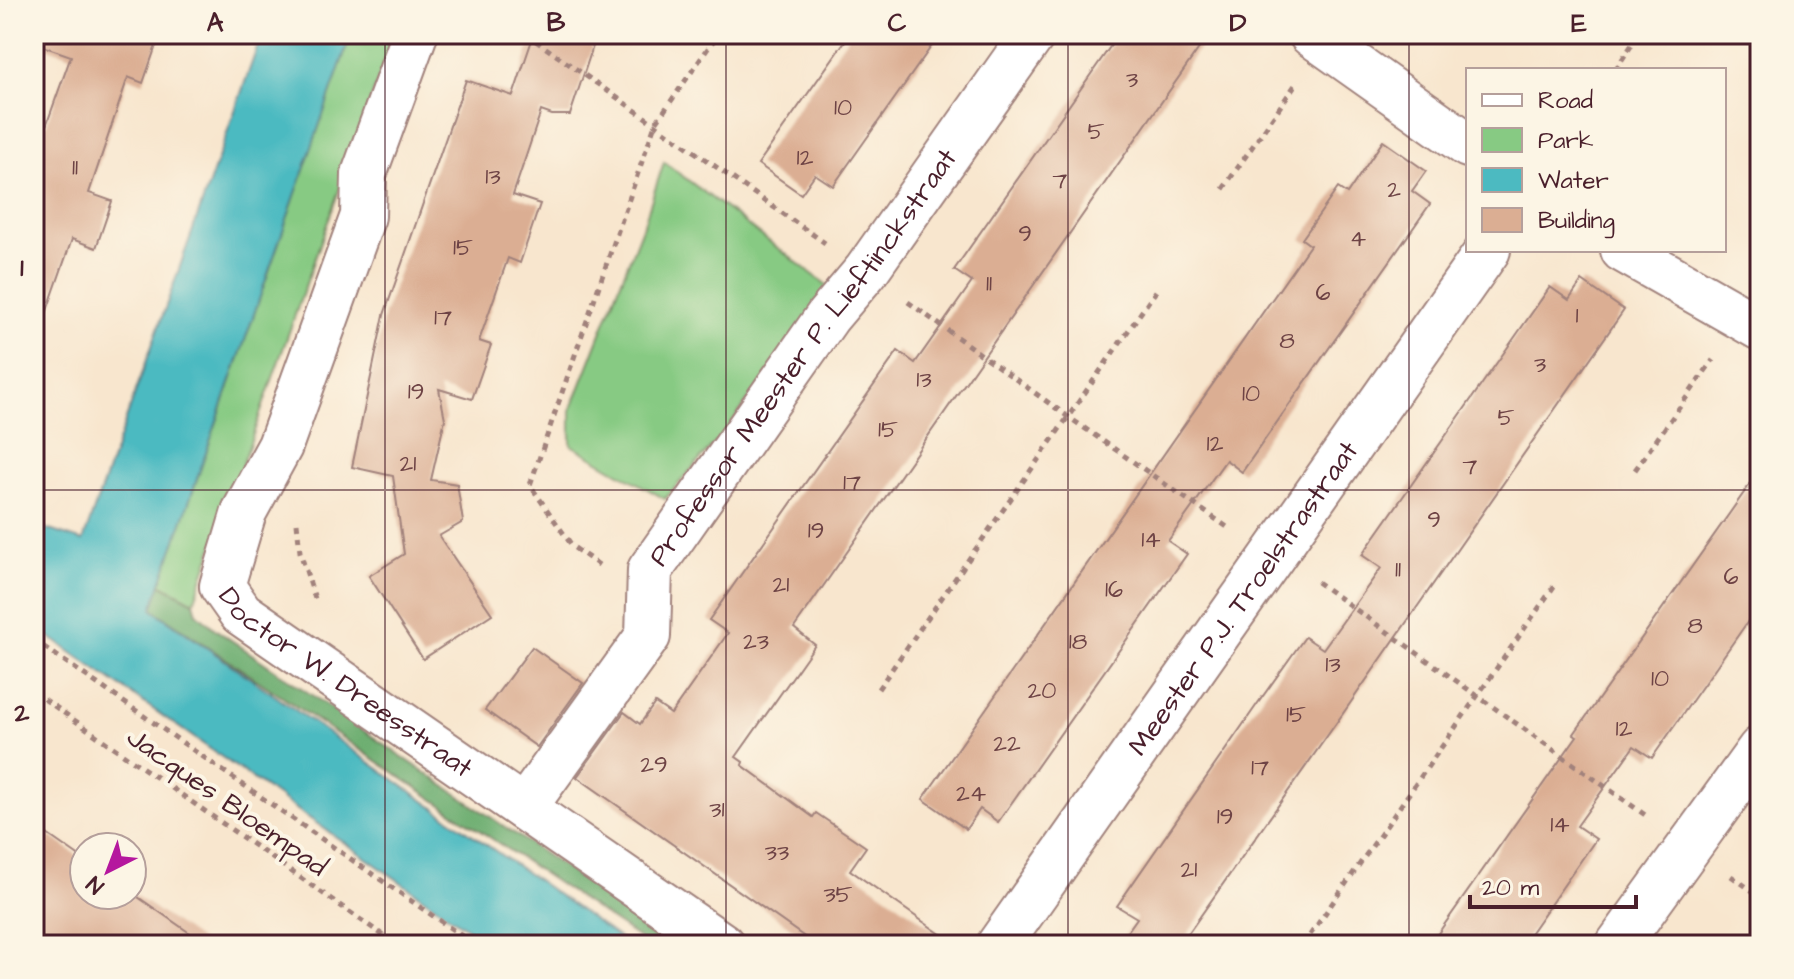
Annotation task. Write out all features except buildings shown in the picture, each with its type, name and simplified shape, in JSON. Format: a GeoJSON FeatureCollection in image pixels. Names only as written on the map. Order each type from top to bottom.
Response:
{"type":"FeatureCollection","features":[{"type":"Feature","properties":{"kind":"street","name":"Doctor W. Dreesstraat"},"geometry":{"type":"LineString","coordinates":[[415,34],[364,174],[363,216],[280,446],[244,512],[222,586],[241,613],[722,945]]}},
{"type":"Feature","properties":{"kind":"street","name":"Professor Meester P. Lieftinckstraat"},"geometry":{"type":"LineString","coordinates":[[524,808],[648,636],[650,570],[828,316],[866,271],[1033,34]]}},
{"type":"Feature","properties":{"kind":"street"},"geometry":{"type":"LineString","coordinates":[[1317,38],[1466,144]]}},
{"type":"Feature","properties":{"kind":"street","name":"Meester P.J. Troelstrastraat"},"geometry":{"type":"LineString","coordinates":[[999,945],[1487,252]]}},
{"type":"Feature","properties":{"kind":"street"},"geometry":{"type":"LineString","coordinates":[[1627,252],[1752,323]]}},
{"type":"Feature","properties":{"kind":"street"},"geometry":{"type":"LineString","coordinates":[[1618,945],[1760,749]]}},
{"type":"Feature","properties":{"kind":"path"},"geometry":{"type":"LineString","coordinates":[[526,34],[866,271],[1067,416],[1238,534],[1276,554],[1760,896]]}},
{"type":"Feature","properties":{"kind":"path"},"geometry":{"type":"LineString","coordinates":[[650,599],[573,547],[530,485],[655,124],[718,34]]}},
{"type":"Feature","properties":{"kind":"path"},"geometry":{"type":"LineString","coordinates":[[1616,68],[1639,34]]}},
{"type":"Feature","properties":{"kind":"path"},"geometry":{"type":"LineString","coordinates":[[1223,189],[1317,38]]}},
{"type":"Feature","properties":{"kind":"path"},"geometry":{"type":"LineString","coordinates":[[878,689],[1156,291]]}},
{"type":"Feature","properties":{"kind":"path"},"geometry":{"type":"LineString","coordinates":[[1635,470],[1752,323]]}},
{"type":"Feature","properties":{"kind":"path"},"geometry":{"type":"LineString","coordinates":[[280,446],[296,470],[300,552],[317,604]]}},
{"type":"Feature","properties":{"kind":"path"},"geometry":{"type":"LineString","coordinates":[[1303,945],[1557,582]]}},
{"type":"Feature","properties":{"kind":"path"},"geometry":{"type":"LineString","coordinates":[[34,640],[475,945]]}},
{"type":"Feature","properties":{"kind":"path","name":"Jacques Bloempad"},"geometry":{"type":"LineString","coordinates":[[34,692],[397,945]]}},
{"type":"Feature","properties":{"kind":"green space"},"geometry":{"type":"Polygon","coordinates":[[[351,34],[394,34],[194,602],[160,584],[351,34]]]}},
{"type":"Feature","properties":{"kind":"green space"},"geometry":{"type":"Polygon","coordinates":[[[664,162],[832,289],[723,434],[665,499],[571,445],[571,410],[645,220],[664,162]]]}},
{"type":"Feature","properties":{"kind":"green space"},"geometry":{"type":"Polygon","coordinates":[[[160,584],[194,602],[197,613],[215,629],[678,945],[649,945],[152,609],[160,584]]]}},
{"type":"Feature","properties":{"kind":"water"},"geometry":{"type":"Polygon","coordinates":[[[262,34],[351,34],[152,609],[629,945],[491,945],[34,626],[34,525],[83,541],[262,34]]]}}]}
